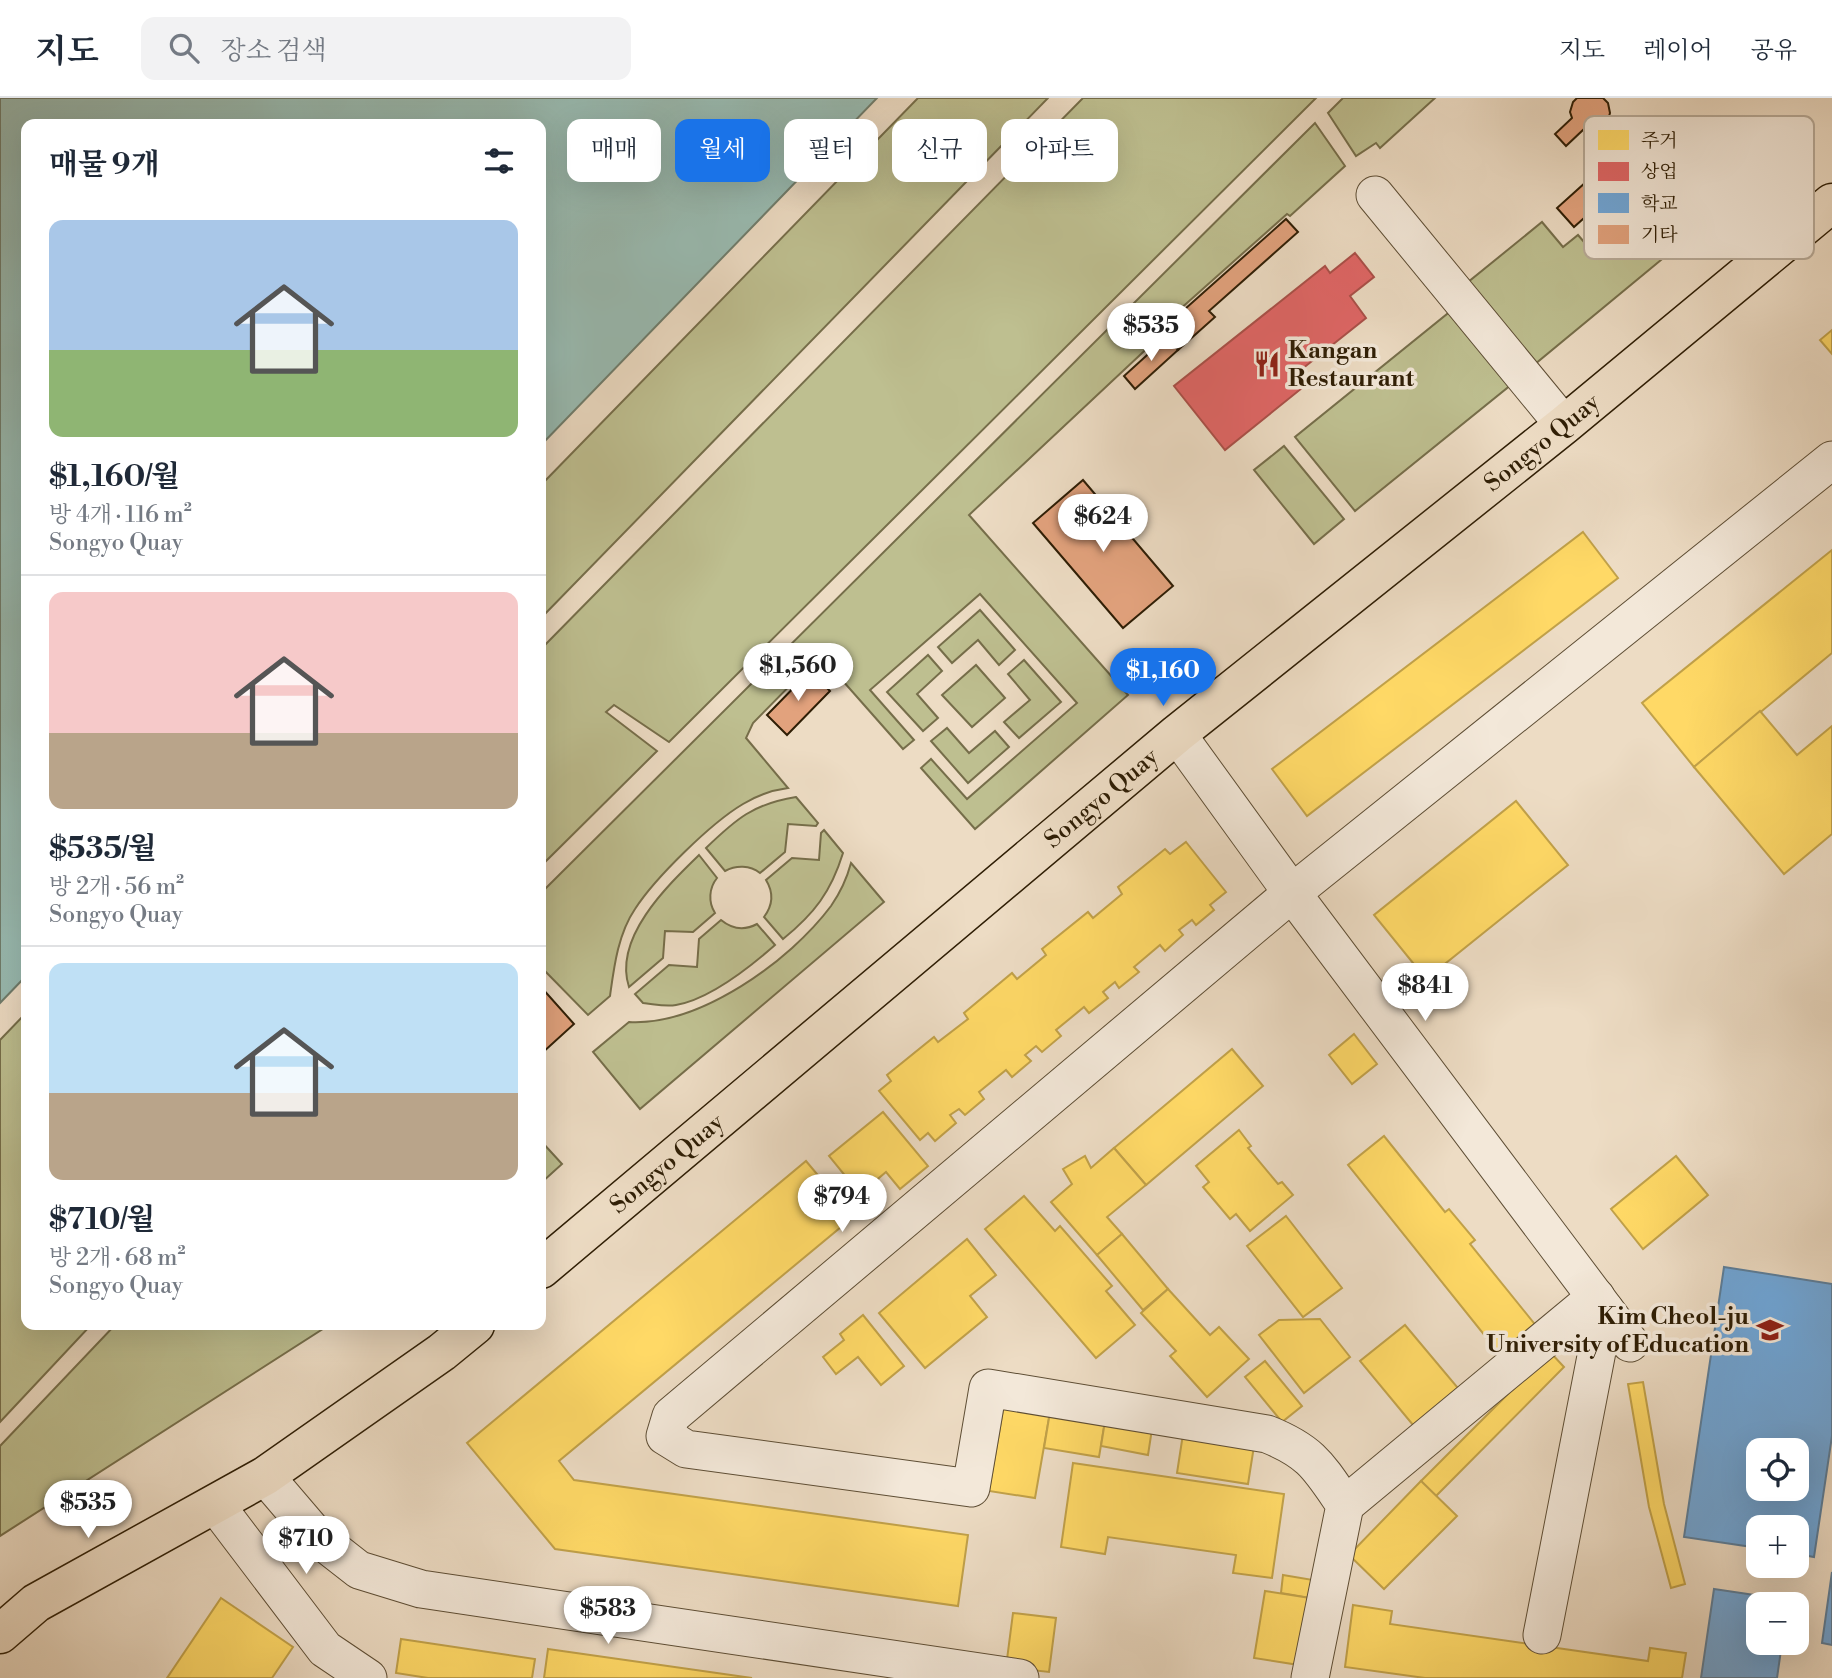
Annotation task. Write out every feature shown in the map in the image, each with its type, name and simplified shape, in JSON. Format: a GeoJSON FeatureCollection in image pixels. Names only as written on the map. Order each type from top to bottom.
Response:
{"type":"FeatureCollection","features":[{"type":"Feature","properties":{"kind":"main road","name":"Songyo Quay"},"geometry":{"type":"LineString","coordinates":[[1814,218],[1832,203]]}},
{"type":"Feature","properties":{"kind":"main road","name":"Songyo Quay"},"geometry":{"type":"LineString","coordinates":[[546,1265],[1177,734],[1564,425],[1764,259]]}},
{"type":"Feature","properties":{"kind":"main road"},"geometry":{"type":"LineString","coordinates":[[0,1634],[36,1603],[265,1476],[442,1352],[469,1330]]}},
{"type":"Feature","properties":{"kind":"street"},"geometry":{"type":"LineString","coordinates":[[1374,195],[1564,425]]}},
{"type":"Feature","properties":{"kind":"street"},"geometry":{"type":"LineString","coordinates":[[1345,1504],[1314,1461],[1293,1444],[1268,1434],[988,1388],[971,1488],[687,1449],[666,1436],[671,1416],[1292,893],[1832,460]]}},
{"type":"Feature","properties":{"kind":"street"},"geometry":{"type":"LineString","coordinates":[[1177,734],[1292,893],[1630,1343]]}},
{"type":"Feature","properties":{"kind":"street"},"geometry":{"type":"LineString","coordinates":[[1310,1678],[1345,1504],[1600,1303]]}},
{"type":"Feature","properties":{"kind":"street"},"geometry":{"type":"LineString","coordinates":[[1542,1635],[1600,1303]]}},
{"type":"Feature","properties":{"kind":"street"},"geometry":{"type":"LineString","coordinates":[[265,1476],[318,1538],[359,1570],[421,1589],[1020,1678]]}},
{"type":"Feature","properties":{"kind":"street"},"geometry":{"type":"LineString","coordinates":[[215,1504],[325,1649],[368,1678]]}},
{"type":"Feature","properties":{"kind":"green space"},"geometry":{"type":"Polygon","coordinates":[[[918,98],[1048,98],[1028,119],[1001,119],[1001,146],[987,161],[987,119],[898,119],[918,98]]]}},
{"type":"Feature","properties":{"kind":"green space"},"geometry":{"type":"Polygon","coordinates":[[[1083,98],[1316,98],[669,742],[614,705],[606,712],[657,751],[546,861],[546,644],[1001,181],[1118,182],[1118,119],[1062,119],[1083,98]]]}},
{"type":"Feature","properties":{"kind":"green space"},"geometry":{"type":"Polygon","coordinates":[[[1343,98],[1435,98],[1380,148],[1376,143],[1356,156],[1328,113],[1343,98]]]}},
{"type":"Feature","properties":{"kind":"green space"},"geometry":{"type":"Polygon","coordinates":[[[1315,123],[1345,166],[1169,319],[1172,325],[969,515],[1128,695],[975,829],[921,768],[931,759],[967,799],[1077,703],[980,594],[870,690],[914,740],[903,749],[820,655],[753,723],[746,738],[788,788],[759,796],[730,813],[700,837],[656,882],[635,909],[624,929],[610,996],[588,1015],[546,972],[546,888],[1315,123]]]}},
{"type":"Feature","properties":{"kind":"green space"},"geometry":{"type":"Polygon","coordinates":[[[892,125],[892,182],[966,182],[546,613],[546,480],[836,182],[878,182],[878,139],[892,125]]]}},
{"type":"Feature","properties":{"kind":"green space"},"geometry":{"type":"Polygon","coordinates":[[[1542,222],[1563,247],[1578,235],[1584,242],[1584,259],[1662,259],[1529,369],[1462,287],[1542,222]]]}},
{"type":"Feature","properties":{"kind":"green space"},"geometry":{"type":"Polygon","coordinates":[[[1452,310],[1512,384],[1355,511],[1295,437],[1452,310]]]}},
{"type":"Feature","properties":{"kind":"green space"},"geometry":{"type":"Polygon","coordinates":[[[1284,446],[1344,519],[1314,544],[1254,470],[1284,446]]]}},
{"type":"Feature","properties":{"kind":"green space"},"geometry":{"type":"Polygon","coordinates":[[[980,610],[1015,650],[999,665],[978,640],[952,663],[938,647],[980,610]]]}},
{"type":"Feature","properties":{"kind":"green space"},"geometry":{"type":"Polygon","coordinates":[[[928,655],[942,671],[917,694],[938,718],[923,731],[887,692],[928,655]]]}},
{"type":"Feature","properties":{"kind":"green space"},"geometry":{"type":"Polygon","coordinates":[[[1024,660],[1061,702],[1019,738],[1004,722],[1030,700],[1008,674],[1024,660]]]}},
{"type":"Feature","properties":{"kind":"green space"},"geometry":{"type":"Polygon","coordinates":[[[976,665],[1005,698],[972,727],[942,695],[976,665]]]}},
{"type":"Feature","properties":{"kind":"green space"},"geometry":{"type":"Polygon","coordinates":[[[947,728],[969,753],[995,731],[1009,747],[968,783],[931,741],[947,728]]]}},
{"type":"Feature","properties":{"kind":"green space"},"geometry":{"type":"Polygon","coordinates":[[[796,797],[818,823],[816,826],[788,824],[785,852],[760,873],[743,867],[725,871],[706,848],[746,814],[768,804],[796,797]]]}},
{"type":"Feature","properties":{"kind":"green space"},"geometry":{"type":"Polygon","coordinates":[[[824,830],[843,853],[838,867],[820,901],[783,939],[764,917],[771,899],[766,880],[792,858],[819,860],[821,833],[824,830]]]}},
{"type":"Feature","properties":{"kind":"green space"},"geometry":{"type":"Polygon","coordinates":[[[699,855],[717,878],[710,895],[715,913],[693,932],[665,931],[663,958],[629,987],[626,969],[636,932],[659,897],[699,855]]]}},
{"type":"Feature","properties":{"kind":"green space"},"geometry":{"type":"Polygon","coordinates":[[[851,863],[884,902],[640,1109],[593,1052],[629,1022],[656,1020],[685,1013],[713,1002],[768,968],[792,948],[831,906],[851,863]]]}},
{"type":"Feature","properties":{"kind":"green space"},"geometry":{"type":"Polygon","coordinates":[[[721,920],[738,928],[757,924],[775,945],[742,972],[689,1002],[672,1006],[643,1003],[635,994],[669,965],[697,967],[699,939],[721,920]]]}},
{"type":"Feature","properties":{"kind":"green space"},"geometry":{"type":"Polygon","coordinates":[[[21,1018],[21,1330],[86,1330],[0,1422],[0,1040],[21,1018]]]}},
{"type":"Feature","properties":{"kind":"green space"},"geometry":{"type":"Polygon","coordinates":[[[546,1146],[562,1164],[546,1178],[546,1146]]]}},
{"type":"Feature","properties":{"kind":"green space"},"geometry":{"type":"Polygon","coordinates":[[[110,1330],[321,1330],[0,1536],[0,1446],[110,1330]]]}},
{"type":"Feature","properties":{"kind":"water"},"geometry":{"type":"Polygon","coordinates":[[[0,98],[877,98],[857,119],[784,119],[784,182],[796,182],[546,440],[546,119],[21,119],[21,981],[0,1003],[0,98]]]}},
{"type":"Feature","properties":{"kind":"building: 주거"},"geometry":{"type":"Polygon","coordinates":[[[1832,330],[1832,354],[1820,340],[1832,330]]]}},
{"type":"Feature","properties":{"kind":"building: 주거"},"geometry":{"type":"Polygon","coordinates":[[[1583,532],[1618,578],[1307,816],[1272,769],[1583,532]]]}},
{"type":"Feature","properties":{"kind":"building: 주거"},"geometry":{"type":"Polygon","coordinates":[[[1832,550],[1832,653],[1694,767],[1642,703],[1832,550]]]}},
{"type":"Feature","properties":{"kind":"building: 주거"},"geometry":{"type":"Polygon","coordinates":[[[1760,711],[1797,755],[1832,726],[1832,834],[1784,874],[1694,767],[1760,711]]]}},
{"type":"Feature","properties":{"kind":"building: 주거"},"geometry":{"type":"Polygon","coordinates":[[[1516,801],[1568,865],[1426,979],[1374,915],[1516,801]]]}},
{"type":"Feature","properties":{"kind":"building: 주거"},"geometry":{"type":"Polygon","coordinates":[[[1186,842],[1226,892],[1210,905],[1214,910],[1196,925],[1192,920],[1179,930],[1183,935],[1165,951],[1160,945],[1134,967],[1139,972],[1119,988],[1115,982],[1103,992],[1108,998],[1089,1013],[1084,1007],[1056,1030],[1061,1036],[1042,1052],[1036,1046],[1025,1055],[1031,1061],[1012,1077],[1006,1070],[979,1092],[984,1099],[965,1115],[959,1109],[950,1115],[956,1123],[935,1141],[928,1133],[920,1140],[879,1091],[891,1081],[887,1075],[934,1037],[938,1042],[968,1019],[964,1013],[1012,973],[1017,979],[1046,955],[1042,949],[1088,912],[1093,918],[1122,894],[1118,887],[1165,849],[1170,854],[1186,842]]]}},
{"type":"Feature","properties":{"kind":"building: 주거"},"geometry":{"type":"Polygon","coordinates":[[[1354,1034],[1377,1064],[1352,1084],[1329,1055],[1354,1034]]]}},
{"type":"Feature","properties":{"kind":"building: 주거"},"geometry":{"type":"Polygon","coordinates":[[[1232,1049],[1263,1086],[1146,1185],[1114,1148],[1232,1049]]]}},
{"type":"Feature","properties":{"kind":"building: 주거"},"geometry":{"type":"Polygon","coordinates":[[[883,1112],[928,1166],[900,1189],[886,1172],[860,1194],[829,1156],[883,1112]]]}},
{"type":"Feature","properties":{"kind":"building: 주거"},"geometry":{"type":"Polygon","coordinates":[[[1239,1130],[1251,1146],[1248,1148],[1278,1184],[1282,1182],[1293,1195],[1250,1231],[1236,1214],[1230,1219],[1203,1187],[1209,1182],[1196,1166],[1239,1130]]]}},
{"type":"Feature","properties":{"kind":"building: 주거"},"geometry":{"type":"Polygon","coordinates":[[[1384,1136],[1445,1212],[1449,1209],[1475,1240],[1470,1244],[1542,1333],[1506,1362],[1348,1165],[1384,1136]]]}},
{"type":"Feature","properties":{"kind":"building: 주거"},"geometry":{"type":"Polygon","coordinates":[[[1114,1148],[1146,1185],[1107,1217],[1122,1234],[1097,1255],[1051,1202],[1072,1184],[1063,1169],[1085,1156],[1091,1168],[1114,1148]]]}},
{"type":"Feature","properties":{"kind":"building: 주거"},"geometry":{"type":"Polygon","coordinates":[[[1676,1156],[1708,1195],[1643,1249],[1611,1209],[1676,1156]]]}},
{"type":"Feature","properties":{"kind":"building: 주거"},"geometry":{"type":"Polygon","coordinates":[[[806,1161],[853,1217],[559,1461],[574,1480],[968,1535],[958,1606],[555,1549],[467,1443],[806,1161]]]}},
{"type":"Feature","properties":{"kind":"building: 주거"},"geometry":{"type":"Polygon","coordinates":[[[1024,1196],[1055,1231],[1060,1226],[1112,1286],[1106,1291],[1135,1325],[1096,1358],[985,1229],[1024,1196]]]}},
{"type":"Feature","properties":{"kind":"building: 주거"},"geometry":{"type":"Polygon","coordinates":[[[1286,1216],[1342,1288],[1303,1317],[1247,1246],[1286,1216]]]}},
{"type":"Feature","properties":{"kind":"building: 주거"},"geometry":{"type":"Polygon","coordinates":[[[1122,1234],[1168,1289],[1143,1310],[1097,1255],[1122,1234]]]}},
{"type":"Feature","properties":{"kind":"building: 주거"},"geometry":{"type":"Polygon","coordinates":[[[967,1239],[996,1275],[970,1296],[987,1317],[925,1368],[879,1313],[967,1239]]]}},
{"type":"Feature","properties":{"kind":"building: 주거"},"geometry":{"type":"Polygon","coordinates":[[[1168,1289],[1210,1335],[1219,1327],[1249,1359],[1207,1397],[1170,1356],[1176,1351],[1141,1313],[1168,1289]]]}},
{"type":"Feature","properties":{"kind":"building: 주거"},"geometry":{"type":"Polygon","coordinates":[[[863,1315],[904,1366],[881,1385],[858,1357],[836,1374],[823,1357],[844,1340],[840,1334],[863,1315]]]}},
{"type":"Feature","properties":{"kind":"building: 주거"},"geometry":{"type":"Polygon","coordinates":[[[1320,1319],[1350,1357],[1304,1393],[1259,1335],[1279,1320],[1320,1319]]]}},
{"type":"Feature","properties":{"kind":"building: 주거"},"geometry":{"type":"Polygon","coordinates":[[[1405,1325],[1463,1394],[1418,1431],[1360,1361],[1405,1325]]]}},
{"type":"Feature","properties":{"kind":"building: 주거"},"geometry":{"type":"Polygon","coordinates":[[[1550,1352],[1564,1367],[1436,1496],[1421,1481],[1550,1352]]]}},
{"type":"Feature","properties":{"kind":"building: 주거"},"geometry":{"type":"Polygon","coordinates":[[[1265,1361],[1302,1406],[1282,1422],[1245,1377],[1265,1361]]]}},
{"type":"Feature","properties":{"kind":"building: 주거"},"geometry":{"type":"Polygon","coordinates":[[[1643,1382],[1664,1504],[1685,1584],[1671,1588],[1649,1507],[1628,1384],[1643,1382]]]}},
{"type":"Feature","properties":{"kind":"building: 주거"},"geometry":{"type":"Polygon","coordinates":[[[1004,1404],[1050,1412],[1035,1498],[989,1491],[1004,1404]]]}},
{"type":"Feature","properties":{"kind":"building: 주거"},"geometry":{"type":"Polygon","coordinates":[[[1050,1412],[1105,1421],[1099,1457],[1044,1448],[1050,1412]]]}},
{"type":"Feature","properties":{"kind":"building: 주거"},"geometry":{"type":"Polygon","coordinates":[[[1105,1421],[1152,1429],[1148,1455],[1101,1446],[1105,1421]]]}},
{"type":"Feature","properties":{"kind":"building: 주거"},"geometry":{"type":"Polygon","coordinates":[[[1183,1434],[1254,1446],[1248,1484],[1177,1473],[1183,1434]]]}},
{"type":"Feature","properties":{"kind":"building: 주거"},"geometry":{"type":"Polygon","coordinates":[[[1073,1463],[1284,1494],[1272,1578],[1233,1573],[1236,1555],[1108,1537],[1105,1554],[1061,1547],[1073,1463]]]}},
{"type":"Feature","properties":{"kind":"building: 주거"},"geometry":{"type":"Polygon","coordinates":[[[1421,1481],[1457,1516],[1384,1589],[1349,1555],[1421,1481]]]}},
{"type":"Feature","properties":{"kind":"building: 주거"},"geometry":{"type":"Polygon","coordinates":[[[1283,1575],[1313,1580],[1310,1598],[1281,1593],[1283,1575]]]}},
{"type":"Feature","properties":{"kind":"building: 주거"},"geometry":{"type":"Polygon","coordinates":[[[1265,1591],[1310,1598],[1299,1665],[1254,1658],[1265,1591]]]}},
{"type":"Feature","properties":{"kind":"building: 주거"},"geometry":{"type":"Polygon","coordinates":[[[221,1598],[293,1647],[272,1678],[167,1678],[221,1598]]]}},
{"type":"Feature","properties":{"kind":"building: 주거"},"geometry":{"type":"Polygon","coordinates":[[[1353,1605],[1392,1611],[1390,1624],[1648,1661],[1650,1648],[1686,1653],[1682,1678],[1425,1678],[1345,1667],[1353,1605]]]}},
{"type":"Feature","properties":{"kind":"building: 주거"},"geometry":{"type":"Polygon","coordinates":[[[1013,1613],[1056,1618],[1049,1672],[1006,1667],[1013,1613]]]}},
{"type":"Feature","properties":{"kind":"building: 주거"},"geometry":{"type":"Polygon","coordinates":[[[401,1639],[535,1659],[532,1678],[428,1678],[396,1673],[401,1639]]]}},
{"type":"Feature","properties":{"kind":"building: 주거"},"geometry":{"type":"Polygon","coordinates":[[[548,1649],[752,1678],[544,1678],[548,1649]]]}},
{"type":"Feature","properties":{"kind":"building: 상업"},"geometry":{"type":"Polygon","coordinates":[[[1355,253],[1374,277],[1350,296],[1366,318],[1302,369],[1312,380],[1225,450],[1174,386],[1325,266],[1330,273],[1355,253]]]}},
{"type":"Feature","properties":{"kind":"building: 학교"},"geometry":{"type":"Polygon","coordinates":[[[1724,1267],[1832,1284],[1832,1436],[1814,1557],[1809,1556],[1809,1515],[1746,1515],[1746,1546],[1684,1537],[1724,1267]]]}},
{"type":"Feature","properties":{"kind":"building: 학교"},"geometry":{"type":"Polygon","coordinates":[[[1832,1572],[1832,1645],[1822,1643],[1832,1572]]]}},
{"type":"Feature","properties":{"kind":"building: 학교"},"geometry":{"type":"Polygon","coordinates":[[[1714,1589],[1746,1594],[1746,1655],[1780,1655],[1777,1678],[1701,1678],[1714,1589]]]}},
{"type":"Feature","properties":{"kind":"building: 기타"},"geometry":{"type":"Polygon","coordinates":[[[1577,98],[1603,98],[1608,103],[1610,113],[1609,116],[1584,116],[1584,130],[1566,146],[1555,134],[1572,118],[1570,112],[1577,98]]]}},
{"type":"Feature","properties":{"kind":"building: 기타"},"geometry":{"type":"Polygon","coordinates":[[[1584,184],[1584,218],[1574,227],[1557,208],[1584,184]]]}},
{"type":"Feature","properties":{"kind":"building: 기타"},"geometry":{"type":"Polygon","coordinates":[[[1286,219],[1298,232],[1209,311],[1215,317],[1178,350],[1167,337],[1182,323],[1176,317],[1286,219]]]}},
{"type":"Feature","properties":{"kind":"building: 기타"},"geometry":{"type":"Polygon","coordinates":[[[1167,337],[1178,350],[1135,389],[1124,376],[1167,337]]]}},
{"type":"Feature","properties":{"kind":"building: 기타"},"geometry":{"type":"Polygon","coordinates":[[[1083,480],[1173,586],[1123,628],[1033,523],[1083,480]]]}},
{"type":"Feature","properties":{"kind":"building: 기타"},"geometry":{"type":"Polygon","coordinates":[[[810,671],[830,691],[787,735],[767,715],[810,671]]]}},
{"type":"Feature","properties":{"kind":"building: 기타"},"geometry":{"type":"Polygon","coordinates":[[[546,993],[574,1024],[546,1049],[546,993]]]}},
{"type":"Feature","properties":{"kind":"place","name":"Kangan Restaurant"},"geometry":{"type":"Point","coordinates":[1267,364]}},
{"type":"Feature","properties":{"kind":"place","name":"Kim Cheol-ju University of Education"},"geometry":{"type":"Point","coordinates":[1770,1330]}}]}
